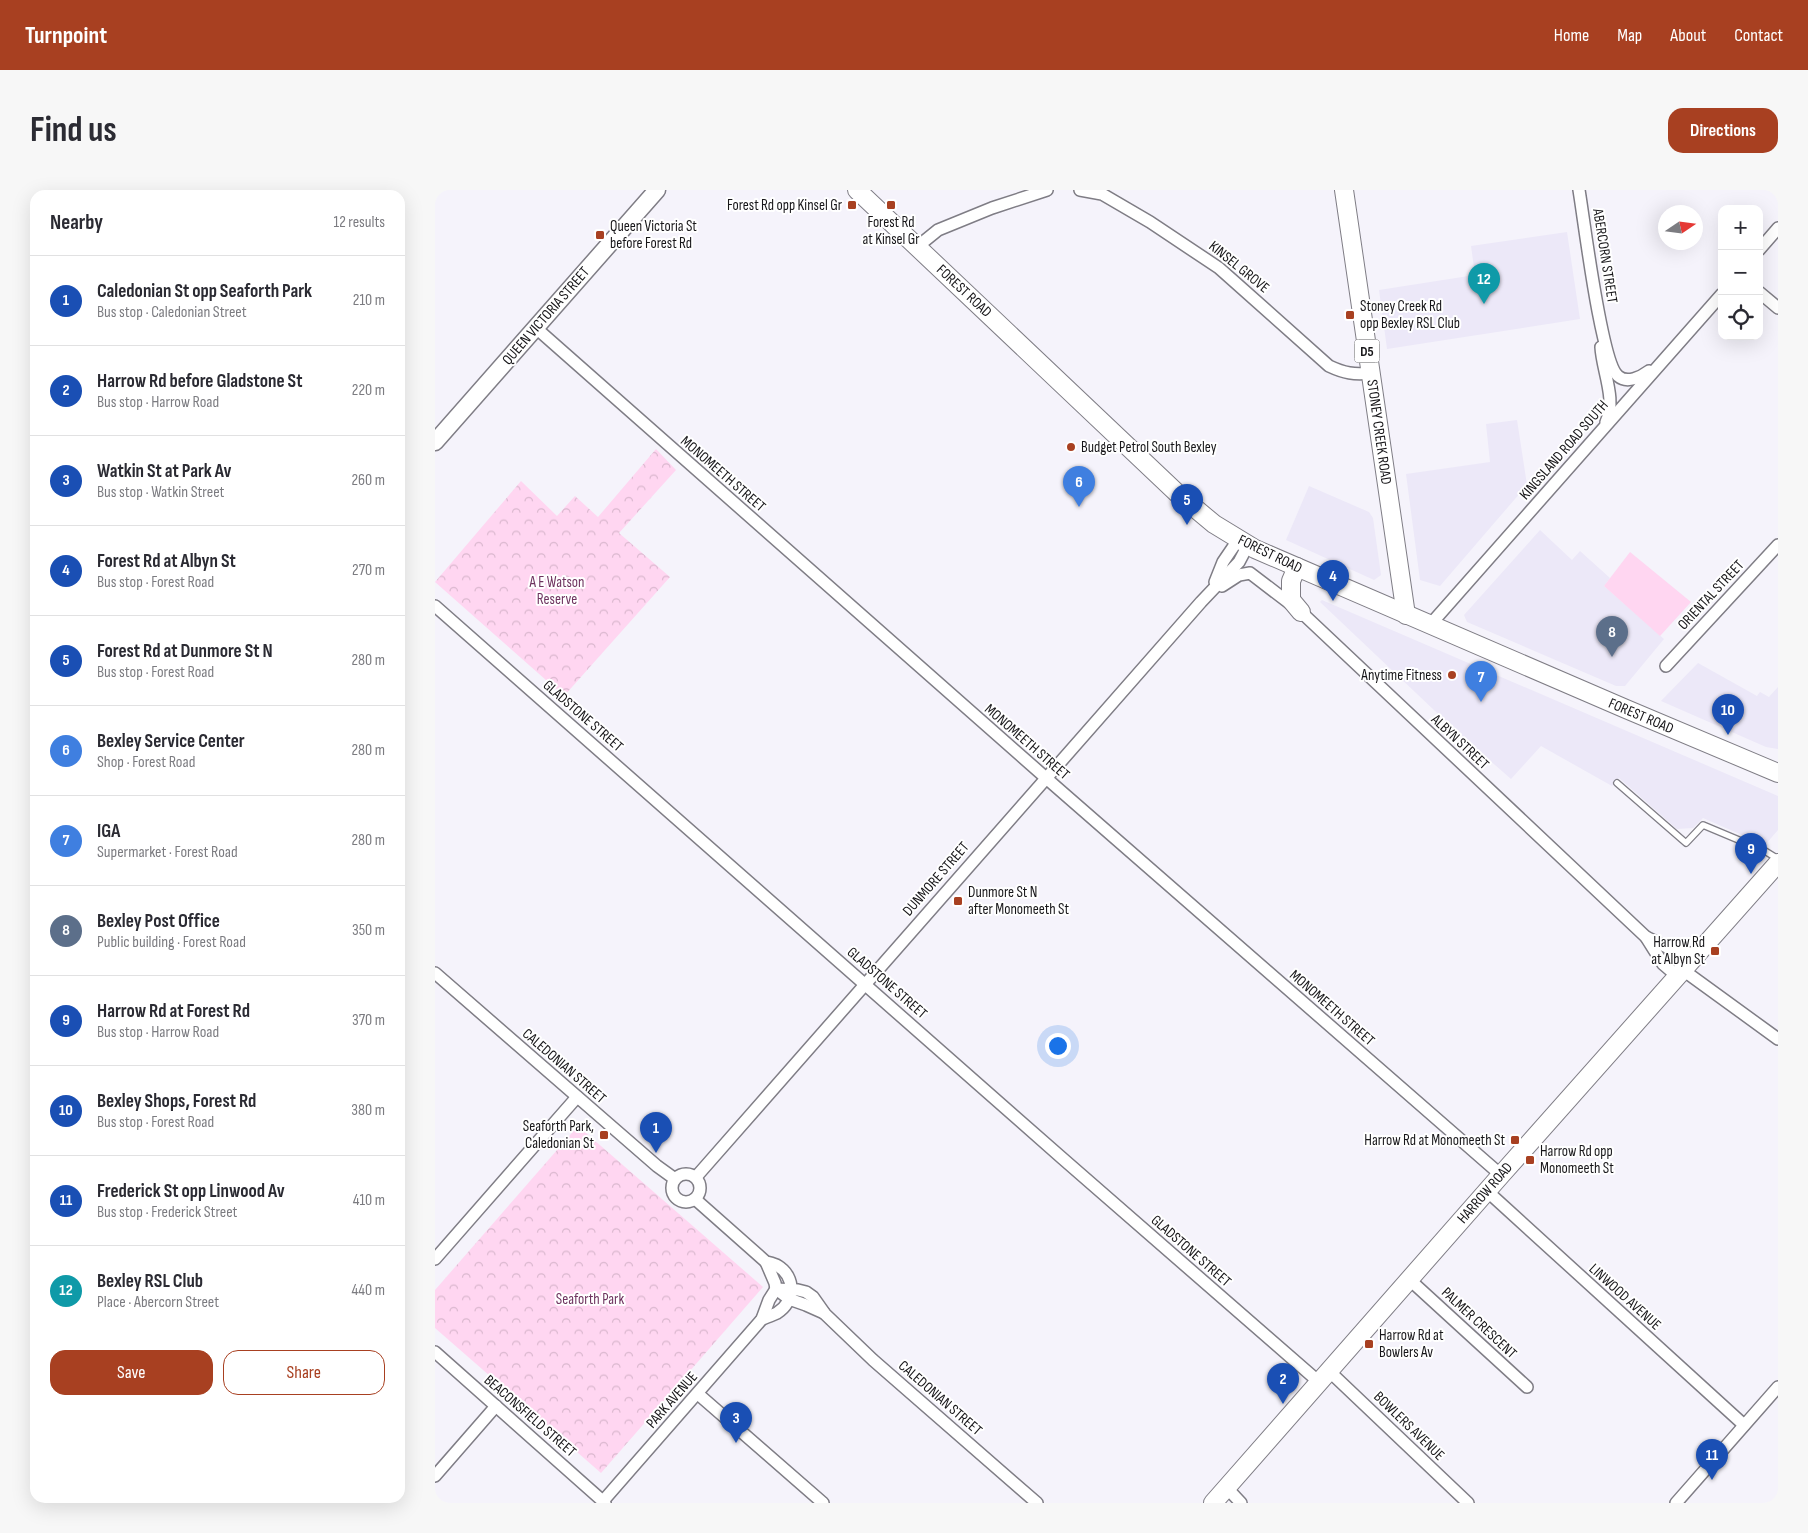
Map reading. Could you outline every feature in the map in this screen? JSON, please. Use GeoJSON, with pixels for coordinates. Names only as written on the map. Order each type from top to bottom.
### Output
{"type":"FeatureCollection","features":[{"type":"Feature","properties":{"kind":"main road","name":"QUEEN VICTORIA STREET"},"geometry":{"type":"LineString","coordinates":[[435,442],[657,190]]}},
{"type":"Feature","properties":{"kind":"main road","name":"FOREST ROAD"},"geometry":{"type":"LineString","coordinates":[[857,190],[1178,494],[1214,524],[1243,542],[1304,570],[1778,773]]}},
{"type":"Feature","properties":{"kind":"main road","name":"STONEY CREEK ROAD"},"geometry":{"type":"LineString","coordinates":[[1344,190],[1407,615]]}},
{"type":"Feature","properties":{"kind":"main road"},"geometry":{"type":"LineString","coordinates":[[1301,612],[1304,570]]}},
{"type":"Feature","properties":{"kind":"main road","name":"HARROW ROAD"},"geometry":{"type":"LineString","coordinates":[[1213,1503],[1778,861]]}},
{"type":"Feature","properties":{"kind":"street"},"geometry":{"type":"LineString","coordinates":[[917,246],[938,230],[992,208],[1047,190]]}},
{"type":"Feature","properties":{"kind":"street","name":"KINSEL GROVE"},"geometry":{"type":"LineString","coordinates":[[1080,190],[1102,194],[1150,222],[1219,268],[1329,366],[1343,373],[1357,375],[1371,373]]}},
{"type":"Feature","properties":{"kind":"street","name":"ABERCORN STREET"},"geometry":{"type":"LineString","coordinates":[[1579,190],[1600,326],[1602,362],[1609,394],[1609,416],[1599,434]]}},
{"type":"Feature","properties":{"kind":"street"},"geometry":{"type":"LineString","coordinates":[[1763,245],[1778,228]]}},
{"type":"Feature","properties":{"kind":"street","name":"KINGSLAND ROAD SOUTH"},"geometry":{"type":"LineString","coordinates":[[1430,625],[1721,295]]}},
{"type":"Feature","properties":{"kind":"street"},"geometry":{"type":"LineString","coordinates":[[1763,295],[1778,308]]}},
{"type":"Feature","properties":{"kind":"street","name":"ABERCORN STREET"},"geometry":{"type":"LineString","coordinates":[[1600,326],[1613,369],[1622,378],[1631,379],[1644,375],[1659,364],[1674,347]]}},
{"type":"Feature","properties":{"kind":"street","name":"MONOMEETH STREET"},"geometry":{"type":"LineString","coordinates":[[536,328],[1045,778],[1501,1174]]}},
{"type":"Feature","properties":{"kind":"street","name":"DUNMORE STREET"},"geometry":{"type":"LineString","coordinates":[[696,1177],[1201,602],[1215,582],[1223,562],[1243,542]]}},
{"type":"Feature","properties":{"kind":"street","name":"ORIENTAL STREET"},"geometry":{"type":"LineString","coordinates":[[1666,666],[1778,545]]}},
{"type":"Feature","properties":{"kind":"street","name":"DUNMORE STREET"},"geometry":{"type":"LineString","coordinates":[[1201,602],[1235,577],[1250,573]]}},
{"type":"Feature","properties":{"kind":"street","name":"ALBYN STREET"},"geometry":{"type":"LineString","coordinates":[[1250,573],[1301,612],[1646,937],[1663,964],[1680,973],[1778,1039]]}},
{"type":"Feature","properties":{"kind":"street","name":"GLADSTONE STREET"},"geometry":{"type":"LineString","coordinates":[[435,606],[865,984],[1324,1377]]}},
{"type":"Feature","properties":{"kind":"street","name":"ALBYN STREET"},"geometry":{"type":"LineString","coordinates":[[1646,937],[1675,950],[1697,954]]}},
{"type":"Feature","properties":{"kind":"street","name":"CALEDONIAN STREET"},"geometry":{"type":"LineString","coordinates":[[435,973],[657,1166],[675,1179]]}},
{"type":"Feature","properties":{"kind":"street"},"geometry":{"type":"LineString","coordinates":[[435,1259],[577,1097]]}},
{"type":"Feature","properties":{"kind":"street"},"geometry":{"type":"LineString","coordinates":[[687,1173],[696,1177],[701,1184],[701,1188],[695,1200],[688,1202],[677,1198],[672,1187],[675,1179],[687,1173]]}},
{"type":"Feature","properties":{"kind":"street","name":"LINWOOD AVENUE"},"geometry":{"type":"LineString","coordinates":[[1487,1191],[1744,1425]]}},
{"type":"Feature","properties":{"kind":"street"},"geometry":{"type":"LineString","coordinates":[[695,1200],[766,1262],[778,1266],[788,1277],[791,1295]]}},
{"type":"Feature","properties":{"kind":"street"},"geometry":{"type":"LineString","coordinates":[[766,1262],[776,1289]]}},
{"type":"Feature","properties":{"kind":"street","name":"PALMER CRESCENT"},"geometry":{"type":"LineString","coordinates":[[1410,1280],[1527,1388]]}},
{"type":"Feature","properties":{"kind":"street","name":"CALEDONIAN STREET"},"geometry":{"type":"LineString","coordinates":[[776,1289],[791,1295],[806,1292],[813,1297],[825,1314],[873,1360],[1037,1503]]}},
{"type":"Feature","properties":{"kind":"street","name":"PARK AVENUE"},"geometry":{"type":"LineString","coordinates":[[604,1502],[762,1319],[769,1300],[776,1289]]}},
{"type":"Feature","properties":{"kind":"street","name":"PARK AVENUE"},"geometry":{"type":"LineString","coordinates":[[762,1319],[778,1312],[791,1295]]}},
{"type":"Feature","properties":{"kind":"street","name":"BEACONSFIELD STREET"},"geometry":{"type":"LineString","coordinates":[[435,1352],[604,1502]]}},
{"type":"Feature","properties":{"kind":"street","name":"BOWLERS AVENUE"},"geometry":{"type":"LineString","coordinates":[[1324,1377],[1468,1503]]}},
{"type":"Feature","properties":{"kind":"street"},"geometry":{"type":"LineString","coordinates":[[1676,1503],[1778,1387]]}},
{"type":"Feature","properties":{"kind":"street"},"geometry":{"type":"LineString","coordinates":[[698,1394],[823,1503]]}},
{"type":"Feature","properties":{"kind":"street"},"geometry":{"type":"LineString","coordinates":[[435,1476],[496,1406]]}},
{"type":"Feature","properties":{"kind":"street"},"geometry":{"type":"LineString","coordinates":[[1227,1488],[1241,1503]]}},
{"type":"Feature","properties":{"kind":"lane"},"geometry":{"type":"LineString","coordinates":[[1617,783],[1687,843],[1703,825],[1768,853],[1778,861]]}},
{"type":"Feature","properties":{"kind":"shaded area"},"geometry":{"type":"Polygon","coordinates":[[[1567,232],[1580,319],[1387,349],[1379,290],[1475,275],[1471,246],[1567,232]]]}},
{"type":"Feature","properties":{"kind":"shaded area"},"geometry":{"type":"Polygon","coordinates":[[[1517,420],[1527,485],[1440,586],[1420,580],[1406,474],[1490,462],[1486,424],[1517,420]]]}},
{"type":"Feature","properties":{"kind":"shaded area"},"geometry":{"type":"Polygon","coordinates":[[[1309,486],[1369,512],[1373,518],[1381,575],[1374,580],[1286,540],[1309,486]]]}},
{"type":"Feature","properties":{"kind":"shaded area"},"geometry":{"type":"Polygon","coordinates":[[[1540,530],[1572,560],[1580,551],[1610,578],[1604,586],[1664,639],[1625,686],[1616,686],[1467,622],[1464,615],[1540,530]]]}},
{"type":"Feature","properties":{"kind":"shaded area"},"geometry":{"type":"Polygon","coordinates":[[[1322,600],[1778,796],[1778,830],[1765,845],[1703,818],[1693,828],[1677,829],[1619,778],[1612,786],[1541,746],[1511,779],[1454,729],[1320,602],[1322,600]]]}},
{"type":"Feature","properties":{"kind":"shaded area"},"geometry":{"type":"Polygon","coordinates":[[[1698,663],[1757,696],[1760,692],[1769,697],[1778,687],[1778,749],[1766,747],[1661,701],[1698,663]]]}},
{"type":"Feature","properties":{"kind":"green space","name":"A E Watson Reserve"},"geometry":{"type":"Polygon","coordinates":[[[656,449],[676,470],[619,533],[670,577],[564,696],[435,582],[521,481],[557,516],[575,496],[598,517],[656,449]]]}},
{"type":"Feature","properties":{"kind":"green space"},"geometry":{"type":"Polygon","coordinates":[[[1630,552],[1691,602],[1660,636],[1604,586],[1630,552]]]}},
{"type":"Feature","properties":{"kind":"green space","name":"Seaforth Park"},"geometry":{"type":"Polygon","coordinates":[[[578,1126],[763,1287],[601,1473],[435,1328],[435,1290],[578,1126]]]}},
{"type":"Feature","properties":{"kind":"place","name":"Forest Rd opp Kinsel Gr"},"geometry":{"type":"Point","coordinates":[852,205]}},
{"type":"Feature","properties":{"kind":"place","name":"Forest Rd at Kinsel Gr"},"geometry":{"type":"Point","coordinates":[891,205]}},
{"type":"Feature","properties":{"kind":"place","name":"Queen Victoria St before Forest Rd"},"geometry":{"type":"Point","coordinates":[600,235]}},
{"type":"Feature","properties":{"kind":"place","name":"Bexley RSL Club"},"geometry":{"type":"Point","coordinates":[1484,304]}},
{"type":"Feature","properties":{"kind":"place","name":"Stoney Creek Rd opp Bexley RSL Club"},"geometry":{"type":"Point","coordinates":[1350,315]}},
{"type":"Feature","properties":{"kind":"place","name":"Budget Petrol South Bexley"},"geometry":{"type":"Point","coordinates":[1071,447]}},
{"type":"Feature","properties":{"kind":"place","name":"Bexley Service Center"},"geometry":{"type":"Point","coordinates":[1079,507]}},
{"type":"Feature","properties":{"kind":"place","name":"Forest Rd at Dunmore St N"},"geometry":{"type":"Point","coordinates":[1187,525]}},
{"type":"Feature","properties":{"kind":"place","name":"Forest Rd at Albyn St"},"geometry":{"type":"Point","coordinates":[1333,601]}},
{"type":"Feature","properties":{"kind":"place","name":"Bexley Post Office"},"geometry":{"type":"Point","coordinates":[1612,657]}},
{"type":"Feature","properties":{"kind":"place","name":"Anytime Fitness"},"geometry":{"type":"Point","coordinates":[1452,675]}},
{"type":"Feature","properties":{"kind":"place","name":"IGA"},"geometry":{"type":"Point","coordinates":[1481,702]}},
{"type":"Feature","properties":{"kind":"place","name":"Bexley Shops, Forest Rd"},"geometry":{"type":"Point","coordinates":[1728,735]}},
{"type":"Feature","properties":{"kind":"place","name":"Harrow Rd at Forest Rd"},"geometry":{"type":"Point","coordinates":[1751,874]}},
{"type":"Feature","properties":{"kind":"place","name":"Dunmore St N after Monomeeth St"},"geometry":{"type":"Point","coordinates":[958,901]}},
{"type":"Feature","properties":{"kind":"place","name":"Harrow Rd at Albyn St"},"geometry":{"type":"Point","coordinates":[1715,951]}},
{"type":"Feature","properties":{"kind":"place","name":"Seaforth Park, Caledonian St"},"geometry":{"type":"Point","coordinates":[604,1135]}},
{"type":"Feature","properties":{"kind":"place","name":"Harrow Rd at Monomeeth St"},"geometry":{"type":"Point","coordinates":[1515,1140]}},
{"type":"Feature","properties":{"kind":"place","name":"Caledonian St opp Seaforth Park"},"geometry":{"type":"Point","coordinates":[656,1153]}},
{"type":"Feature","properties":{"kind":"place","name":"Harrow Rd opp Monomeeth St"},"geometry":{"type":"Point","coordinates":[1530,1160]}},
{"type":"Feature","properties":{"kind":"place","name":"Harrow Rd at Bowlers Av"},"geometry":{"type":"Point","coordinates":[1369,1344]}},
{"type":"Feature","properties":{"kind":"place","name":"Harrow Rd before Gladstone St"},"geometry":{"type":"Point","coordinates":[1283,1404]}},
{"type":"Feature","properties":{"kind":"place","name":"Watkin St at Park Av"},"geometry":{"type":"Point","coordinates":[736,1443]}},
{"type":"Feature","properties":{"kind":"place","name":"Frederick St opp Linwood Av"},"geometry":{"type":"Point","coordinates":[1712,1480]}}]}
